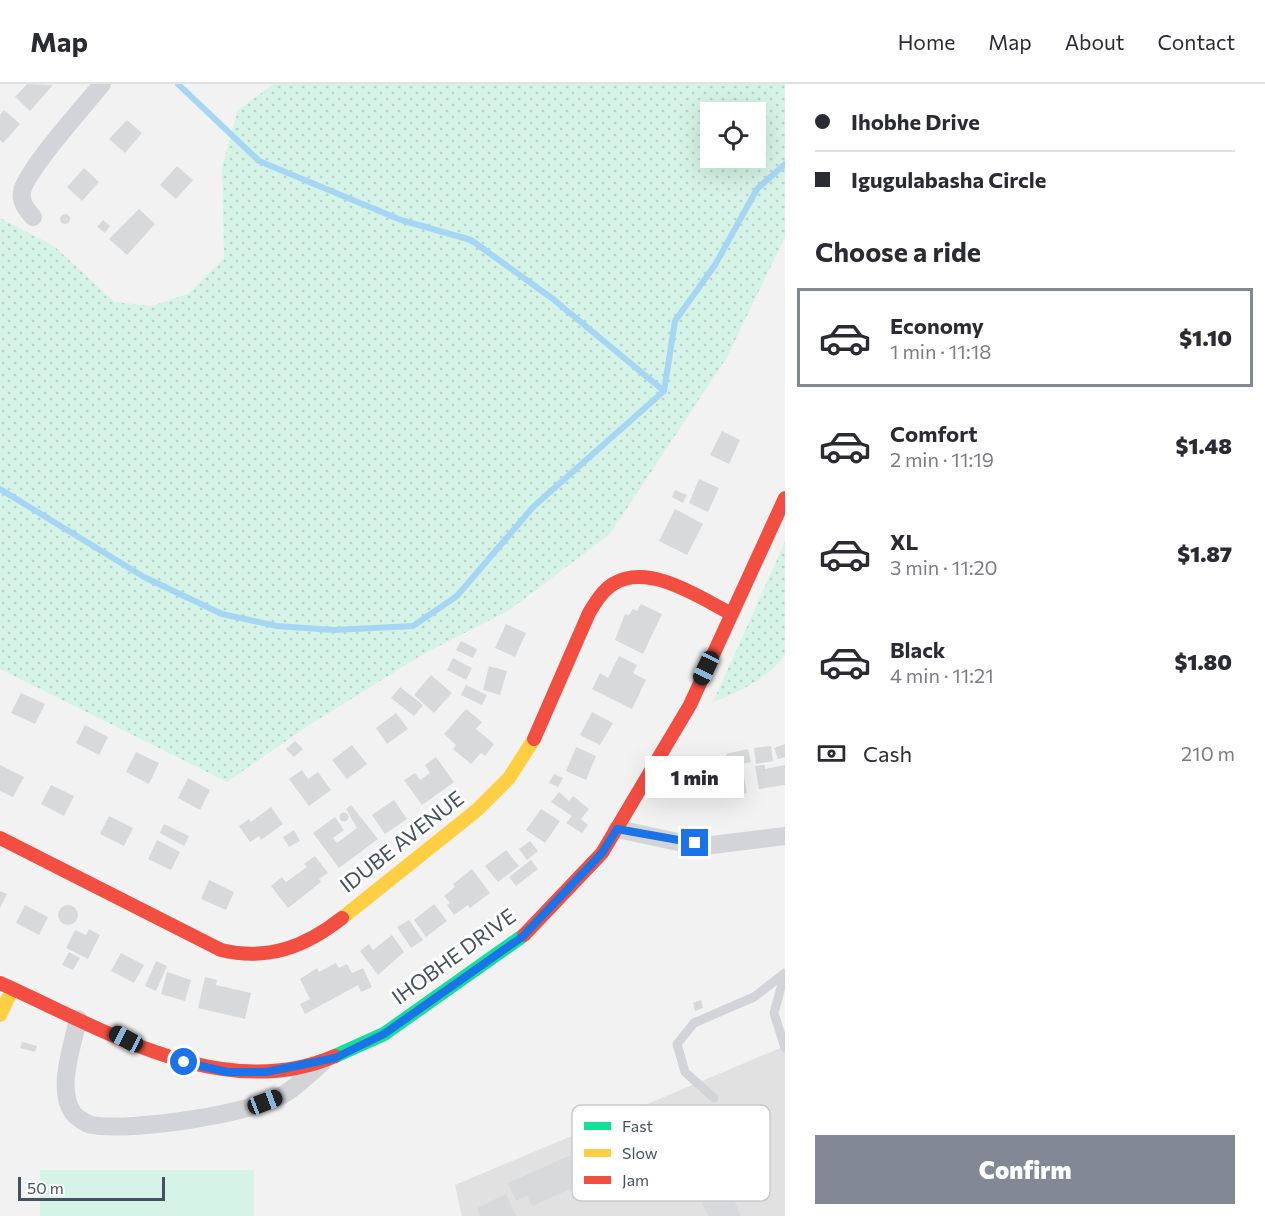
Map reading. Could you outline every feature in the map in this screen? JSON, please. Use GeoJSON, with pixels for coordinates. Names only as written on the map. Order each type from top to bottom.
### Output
{"type":"FeatureCollection","features":[{"type":"Feature","properties":{"kind":"street"},"geometry":{"type":"LineString","coordinates":[[33,217],[23,204],[21,192],[31,171],[102,84]]}},
{"type":"Feature","properties":{"kind":"street","name":"IHOBHE DRIVE"},"geometry":{"type":"LineString","coordinates":[[6,986],[78,1019],[184,1062],[227,1072],[266,1072],[325,1060],[384,1034],[522,937],[602,853],[690,705],[785,498]]}},
{"type":"Feature","properties":{"kind":"street","name":"IDUBE AVENUE"},"geometry":{"type":"LineString","coordinates":[[0,838],[221,950],[240,956],[268,954],[300,945],[327,928],[472,816],[502,786],[523,760],[535,740],[585,622],[599,596],[611,585],[624,579],[657,580],[732,614]]}},
{"type":"Feature","properties":{"kind":"street"},"geometry":{"type":"LineString","coordinates":[[617,829],[678,842],[712,845],[785,836]]}},
{"type":"Feature","properties":{"kind":"street"},"geometry":{"type":"LineString","coordinates":[[0,1015],[6,986]]}},
{"type":"Feature","properties":{"kind":"street"},"geometry":{"type":"LineString","coordinates":[[78,1019],[67,1075],[67,1096],[74,1114],[90,1125],[179,1121],[244,1109],[286,1094],[325,1060]]}},
{"type":"Feature","properties":{"kind":"lane"},"geometry":{"type":"LineString","coordinates":[[785,973],[774,1013],[785,1048]]}},
{"type":"Feature","properties":{"kind":"lane"},"geometry":{"type":"LineString","coordinates":[[714,1098],[685,1072],[677,1044],[694,1023],[730,1005],[754,997],[785,973]]}},
{"type":"Feature","properties":{"kind":"shaded area"},"geometry":{"type":"Polygon","coordinates":[[[785,1046],[785,1216],[462,1216],[455,1185],[572,1136],[572,1201],[770,1201],[770,1105],[645,1105],[785,1046]]]}},
{"type":"Feature","properties":{"kind":"green space"},"geometry":{"type":"Polygon","coordinates":[[[274,84],[785,84],[785,237],[727,357],[610,534],[508,611],[425,653],[303,729],[227,782],[0,669],[0,218],[54,246],[115,302],[152,306],[188,294],[224,258],[222,167],[238,110],[274,84]]]}},
{"type":"Feature","properties":{"kind":"green space"},"geometry":{"type":"Polygon","coordinates":[[[785,542],[785,655],[771,671],[762,677],[743,689],[713,702],[785,542]]]}},
{"type":"Feature","properties":{"kind":"green space"},"geometry":{"type":"Polygon","coordinates":[[[40,1170],[254,1170],[254,1216],[40,1216],[40,1170]]]}},
{"type":"Feature","properties":{"kind":"building"},"geometry":{"type":"Polygon","coordinates":[[[27,84],[53,85],[30,111],[15,97],[27,84]]]}},
{"type":"Feature","properties":{"kind":"building"},"geometry":{"type":"Polygon","coordinates":[[[4,110],[20,124],[3,143],[0,140],[0,115],[4,110]]]}},
{"type":"Feature","properties":{"kind":"building"},"geometry":{"type":"Polygon","coordinates":[[[127,120],[142,133],[125,153],[109,139],[127,120]]]}},
{"type":"Feature","properties":{"kind":"building"},"geometry":{"type":"Polygon","coordinates":[[[177,166],[193,180],[176,199],[160,185],[177,166]]]}},
{"type":"Feature","properties":{"kind":"building"},"geometry":{"type":"Polygon","coordinates":[[[84,168],[99,182],[82,201],[67,187],[84,168]]]}},
{"type":"Feature","properties":{"kind":"building"},"geometry":{"type":"Polygon","coordinates":[[[139,209],[155,224],[127,255],[109,239],[139,209]]]}},
{"type":"Feature","properties":{"kind":"building"},"geometry":{"type":"Polygon","coordinates":[[[65,214],[69,215],[69,223],[65,224],[61,223],[60,219],[61,215],[65,214]]]}},
{"type":"Feature","properties":{"kind":"building"},"geometry":{"type":"Polygon","coordinates":[[[103,220],[110,226],[105,233],[97,227],[103,220]]]}},
{"type":"Feature","properties":{"kind":"building"},"geometry":{"type":"Polygon","coordinates":[[[722,431],[740,440],[729,464],[710,455],[722,431]]]}},
{"type":"Feature","properties":{"kind":"building"},"geometry":{"type":"Polygon","coordinates":[[[699,479],[719,488],[708,512],[689,503],[699,479]]]}},
{"type":"Feature","properties":{"kind":"building"},"geometry":{"type":"Polygon","coordinates":[[[675,490],[687,495],[683,503],[672,497],[675,490]]]}},
{"type":"Feature","properties":{"kind":"building"},"geometry":{"type":"Polygon","coordinates":[[[675,509],[703,524],[687,555],[659,541],[675,509]]]}},
{"type":"Feature","properties":{"kind":"building"},"geometry":{"type":"Polygon","coordinates":[[[641,604],[662,614],[643,654],[615,640],[625,614],[629,615],[633,609],[637,611],[641,604]]]}},
{"type":"Feature","properties":{"kind":"building"},"geometry":{"type":"Polygon","coordinates":[[[506,624],[526,633],[515,657],[495,648],[506,624]]]}},
{"type":"Feature","properties":{"kind":"building"},"geometry":{"type":"Polygon","coordinates":[[[461,641],[477,649],[473,658],[456,650],[461,641]]]}},
{"type":"Feature","properties":{"kind":"building"},"geometry":{"type":"Polygon","coordinates":[[[619,656],[637,665],[633,673],[646,680],[632,709],[592,689],[600,673],[608,678],[619,656]]]}},
{"type":"Feature","properties":{"kind":"building"},"geometry":{"type":"Polygon","coordinates":[[[453,658],[472,668],[466,680],[447,670],[453,658]]]}},
{"type":"Feature","properties":{"kind":"building"},"geometry":{"type":"Polygon","coordinates":[[[489,666],[507,671],[500,695],[483,690],[489,666]]]}},
{"type":"Feature","properties":{"kind":"building"},"geometry":{"type":"Polygon","coordinates":[[[431,675],[452,693],[434,713],[414,695],[431,675]]]}},
{"type":"Feature","properties":{"kind":"building"},"geometry":{"type":"Polygon","coordinates":[[[466,685],[487,695],[482,705],[461,695],[466,685]]]}},
{"type":"Feature","properties":{"kind":"building"},"geometry":{"type":"Polygon","coordinates":[[[400,687],[423,705],[414,716],[391,698],[400,687]]]}},
{"type":"Feature","properties":{"kind":"building"},"geometry":{"type":"Polygon","coordinates":[[[21,693],[45,704],[35,724],[11,713],[21,693]]]}},
{"type":"Feature","properties":{"kind":"building"},"geometry":{"type":"Polygon","coordinates":[[[466,709],[482,722],[476,729],[494,744],[485,756],[481,753],[471,764],[453,749],[456,745],[444,734],[466,709]]]}},
{"type":"Feature","properties":{"kind":"building"},"geometry":{"type":"Polygon","coordinates":[[[592,712],[613,723],[600,745],[580,735],[592,712]]]}},
{"type":"Feature","properties":{"kind":"building"},"geometry":{"type":"Polygon","coordinates":[[[396,713],[408,729],[387,744],[376,728],[396,713]]]}},
{"type":"Feature","properties":{"kind":"building"},"geometry":{"type":"Polygon","coordinates":[[[85,725],[108,737],[99,755],[76,743],[85,725]]]}},
{"type":"Feature","properties":{"kind":"building"},"geometry":{"type":"Polygon","coordinates":[[[295,741],[303,749],[294,757],[286,749],[295,741]]]}},
{"type":"Feature","properties":{"kind":"building"},"geometry":{"type":"Polygon","coordinates":[[[785,744],[785,757],[778,759],[774,748],[785,744]]]}},
{"type":"Feature","properties":{"kind":"building"},"geometry":{"type":"Polygon","coordinates":[[[352,745],[367,764],[347,779],[332,760],[352,745]]]}},
{"type":"Feature","properties":{"kind":"building"},"geometry":{"type":"Polygon","coordinates":[[[771,746],[773,761],[756,764],[754,748],[771,746]]]}},
{"type":"Feature","properties":{"kind":"building"},"geometry":{"type":"Polygon","coordinates":[[[576,747],[596,756],[586,780],[566,771],[576,747]]]}},
{"type":"Feature","properties":{"kind":"building"},"geometry":{"type":"Polygon","coordinates":[[[748,749],[751,762],[729,767],[726,754],[748,749]]]}},
{"type":"Feature","properties":{"kind":"building"},"geometry":{"type":"Polygon","coordinates":[[[136,752],[159,763],[149,784],[126,772],[136,752]]]}},
{"type":"Feature","properties":{"kind":"building"},"geometry":{"type":"Polygon","coordinates":[[[436,757],[454,782],[422,805],[404,780],[415,773],[420,780],[430,773],[425,765],[436,757]]]}},
{"type":"Feature","properties":{"kind":"building"},"geometry":{"type":"Polygon","coordinates":[[[0,765],[24,777],[13,797],[0,791],[0,765]]]}},
{"type":"Feature","properties":{"kind":"building"},"geometry":{"type":"Polygon","coordinates":[[[765,765],[765,769],[785,765],[785,785],[759,789],[755,766],[765,765]]]}},
{"type":"Feature","properties":{"kind":"building"},"geometry":{"type":"Polygon","coordinates":[[[302,770],[308,779],[318,772],[331,790],[309,806],[289,779],[302,770]]]}},
{"type":"Feature","properties":{"kind":"building"},"geometry":{"type":"Polygon","coordinates":[[[743,772],[747,793],[720,798],[717,776],[743,772]]]}},
{"type":"Feature","properties":{"kind":"building"},"geometry":{"type":"Polygon","coordinates":[[[554,774],[563,778],[558,787],[549,783],[554,774]]]}},
{"type":"Feature","properties":{"kind":"building"},"geometry":{"type":"Polygon","coordinates":[[[188,778],[210,790],[200,810],[178,798],[188,778]]]}},
{"type":"Feature","properties":{"kind":"building"},"geometry":{"type":"Polygon","coordinates":[[[51,785],[74,796],[64,816],[41,804],[51,785]]]}},
{"type":"Feature","properties":{"kind":"building"},"geometry":{"type":"Polygon","coordinates":[[[559,792],[569,801],[573,796],[589,809],[581,819],[588,825],[582,833],[566,823],[572,816],[551,802],[559,792]]]}},
{"type":"Feature","properties":{"kind":"building"},"geometry":{"type":"Polygon","coordinates":[[[394,800],[407,819],[385,834],[372,815],[394,800]]]}},
{"type":"Feature","properties":{"kind":"building"},"geometry":{"type":"Polygon","coordinates":[[[351,805],[378,839],[339,868],[313,833],[335,817],[344,830],[333,838],[337,843],[357,828],[346,809],[351,805]]]}},
{"type":"Feature","properties":{"kind":"building"},"geometry":{"type":"Polygon","coordinates":[[[271,807],[283,824],[261,840],[259,836],[250,842],[239,826],[249,819],[251,822],[271,807]]]}},
{"type":"Feature","properties":{"kind":"building"},"geometry":{"type":"Polygon","coordinates":[[[541,809],[560,821],[545,843],[526,830],[541,809]]]}},
{"type":"Feature","properties":{"kind":"building"},"geometry":{"type":"Polygon","coordinates":[[[344,812],[349,817],[344,822],[339,817],[344,812]]]}},
{"type":"Feature","properties":{"kind":"building"},"geometry":{"type":"Polygon","coordinates":[[[109,816],[133,828],[124,846],[100,834],[109,816]]]}},
{"type":"Feature","properties":{"kind":"building"},"geometry":{"type":"Polygon","coordinates":[[[164,824],[189,836],[184,846],[160,833],[164,824]]]}},
{"type":"Feature","properties":{"kind":"building"},"geometry":{"type":"Polygon","coordinates":[[[294,830],[300,841],[289,847],[283,837],[294,830]]]}},
{"type":"Feature","properties":{"kind":"building"},"geometry":{"type":"Polygon","coordinates":[[[157,840],[180,852],[171,870],[148,859],[157,840]]]}},
{"type":"Feature","properties":{"kind":"building"},"geometry":{"type":"Polygon","coordinates":[[[530,841],[538,851],[527,860],[519,849],[530,841]]]}},
{"type":"Feature","properties":{"kind":"building"},"geometry":{"type":"Polygon","coordinates":[[[506,850],[519,866],[498,882],[485,866],[506,850]]]}},
{"type":"Feature","properties":{"kind":"building"},"geometry":{"type":"Polygon","coordinates":[[[315,856],[328,873],[319,879],[321,882],[288,908],[271,886],[282,877],[286,882],[307,867],[304,864],[315,856]]]}},
{"type":"Feature","properties":{"kind":"building"},"geometry":{"type":"Polygon","coordinates":[[[531,860],[538,869],[516,886],[509,877],[531,860]]]}},
{"type":"Feature","properties":{"kind":"building"},"geometry":{"type":"Polygon","coordinates":[[[472,869],[490,893],[470,908],[468,905],[454,915],[447,905],[450,903],[444,896],[455,887],[453,884],[472,869]]]}},
{"type":"Feature","properties":{"kind":"building"},"geometry":{"type":"Polygon","coordinates":[[[209,880],[234,892],[226,910],[201,899],[209,880]]]}},
{"type":"Feature","properties":{"kind":"building"},"geometry":{"type":"Polygon","coordinates":[[[0,891],[7,894],[0,908],[0,891]]]}},
{"type":"Feature","properties":{"kind":"building"},"geometry":{"type":"Polygon","coordinates":[[[434,904],[447,921],[426,937],[414,920],[434,904]]]}},
{"type":"Feature","properties":{"kind":"building"},"geometry":{"type":"Polygon","coordinates":[[[25,905],[48,917],[39,935],[16,923],[25,905]]]}},
{"type":"Feature","properties":{"kind":"building"},"geometry":{"type":"Polygon","coordinates":[[[68,905],[75,908],[78,915],[75,922],[68,925],[61,922],[58,915],[61,908],[68,905]]]}},
{"type":"Feature","properties":{"kind":"building"},"geometry":{"type":"Polygon","coordinates":[[[409,920],[423,940],[411,948],[397,927],[409,920]]]}},
{"type":"Feature","properties":{"kind":"building"},"geometry":{"type":"Polygon","coordinates":[[[89,929],[100,935],[88,959],[66,948],[75,930],[86,935],[89,929]]]}},
{"type":"Feature","properties":{"kind":"building"},"geometry":{"type":"Polygon","coordinates":[[[392,935],[404,952],[378,975],[360,951],[369,944],[373,950],[392,935]]]}},
{"type":"Feature","properties":{"kind":"building"},"geometry":{"type":"Polygon","coordinates":[[[69,952],[80,958],[73,970],[62,965],[69,952]]]}},
{"type":"Feature","properties":{"kind":"building"},"geometry":{"type":"Polygon","coordinates":[[[121,953],[144,965],[134,983],[111,971],[121,953]]]}},
{"type":"Feature","properties":{"kind":"building"},"geometry":{"type":"Polygon","coordinates":[[[156,961],[167,966],[156,991],[145,986],[156,961]]]}},
{"type":"Feature","properties":{"kind":"building"},"geometry":{"type":"Polygon","coordinates":[[[336,963],[339,968],[347,964],[352,973],[363,968],[372,987],[361,992],[358,985],[305,1014],[300,1004],[310,999],[300,979],[317,968],[319,972],[336,963]]]}},
{"type":"Feature","properties":{"kind":"building"},"geometry":{"type":"Polygon","coordinates":[[[167,972],[191,980],[185,1001],[161,994],[167,972]]]}},
{"type":"Feature","properties":{"kind":"building"},"geometry":{"type":"Polygon","coordinates":[[[205,977],[217,980],[216,985],[251,993],[245,1019],[198,1008],[205,977]]]}},
{"type":"Feature","properties":{"kind":"building"},"geometry":{"type":"Polygon","coordinates":[[[701,1000],[703,1008],[695,1011],[693,1003],[701,1000]]]}},
{"type":"Feature","properties":{"kind":"building"},"geometry":{"type":"Polygon","coordinates":[[[22,1042],[37,1046],[35,1052],[20,1048],[22,1042]]]}},
{"type":"Feature","properties":{"kind":"building"},"geometry":{"type":"Polygon","coordinates":[[[572,1155],[572,1188],[532,1206],[527,1195],[516,1201],[508,1183],[572,1155]]]}},
{"type":"Feature","properties":{"kind":"building"},"geometry":{"type":"Polygon","coordinates":[[[506,1194],[516,1216],[480,1216],[477,1208],[506,1194]]]}},
{"type":"Feature","properties":{"kind":"building"},"geometry":{"type":"Polygon","coordinates":[[[701,1201],[734,1201],[741,1216],[708,1216],[701,1201]]]}},
{"type":"Feature","properties":{"kind":"waterway"},"geometry":{"type":"LineString","coordinates":[[178,84],[259,161],[401,220],[471,240],[553,299],[664,391]]}},
{"type":"Feature","properties":{"kind":"waterway"},"geometry":{"type":"LineString","coordinates":[[0,489],[144,577],[222,614],[277,626],[334,630],[413,626],[457,596],[533,507],[664,391],[675,321],[715,265],[757,189],[785,164]]}},
{"type":"Feature","properties":{"kind":"traffic: fast"},"geometry":{"type":"LineString","coordinates":[[335,1056],[384,1034],[524,935]]}},
{"type":"Feature","properties":{"kind":"traffic: slow"},"geometry":{"type":"LineString","coordinates":[[342,918],[477,810],[509,778],[534,739]]}},
{"type":"Feature","properties":{"kind":"traffic: slow"},"geometry":{"type":"LineString","coordinates":[[0,1015],[12,990]]}},
{"type":"Feature","properties":{"kind":"traffic: jam"},"geometry":{"type":"LineString","coordinates":[[524,935],[602,853],[690,705],[785,498]]}},
{"type":"Feature","properties":{"kind":"traffic: jam"},"geometry":{"type":"LineString","coordinates":[[534,739],[589,613],[596,601],[613,584],[627,578],[642,577],[658,580],[690,592],[732,614]]}},
{"type":"Feature","properties":{"kind":"traffic: jam"},"geometry":{"type":"LineString","coordinates":[[0,838],[221,950],[255,954],[285,949],[314,937],[342,918]]}},
{"type":"Feature","properties":{"kind":"traffic: jam"},"geometry":{"type":"LineString","coordinates":[[0,983],[121,1039],[163,1055],[206,1066],[249,1072],[292,1069],[335,1056]]}},
{"type":"Feature","properties":{"kind":"route"},"geometry":{"type":"LineString","coordinates":[[184,1062],[227,1072],[266,1072],[335,1058],[384,1034],[522,937],[602,853],[617,829],[678,842],[695,843]]}}]}
